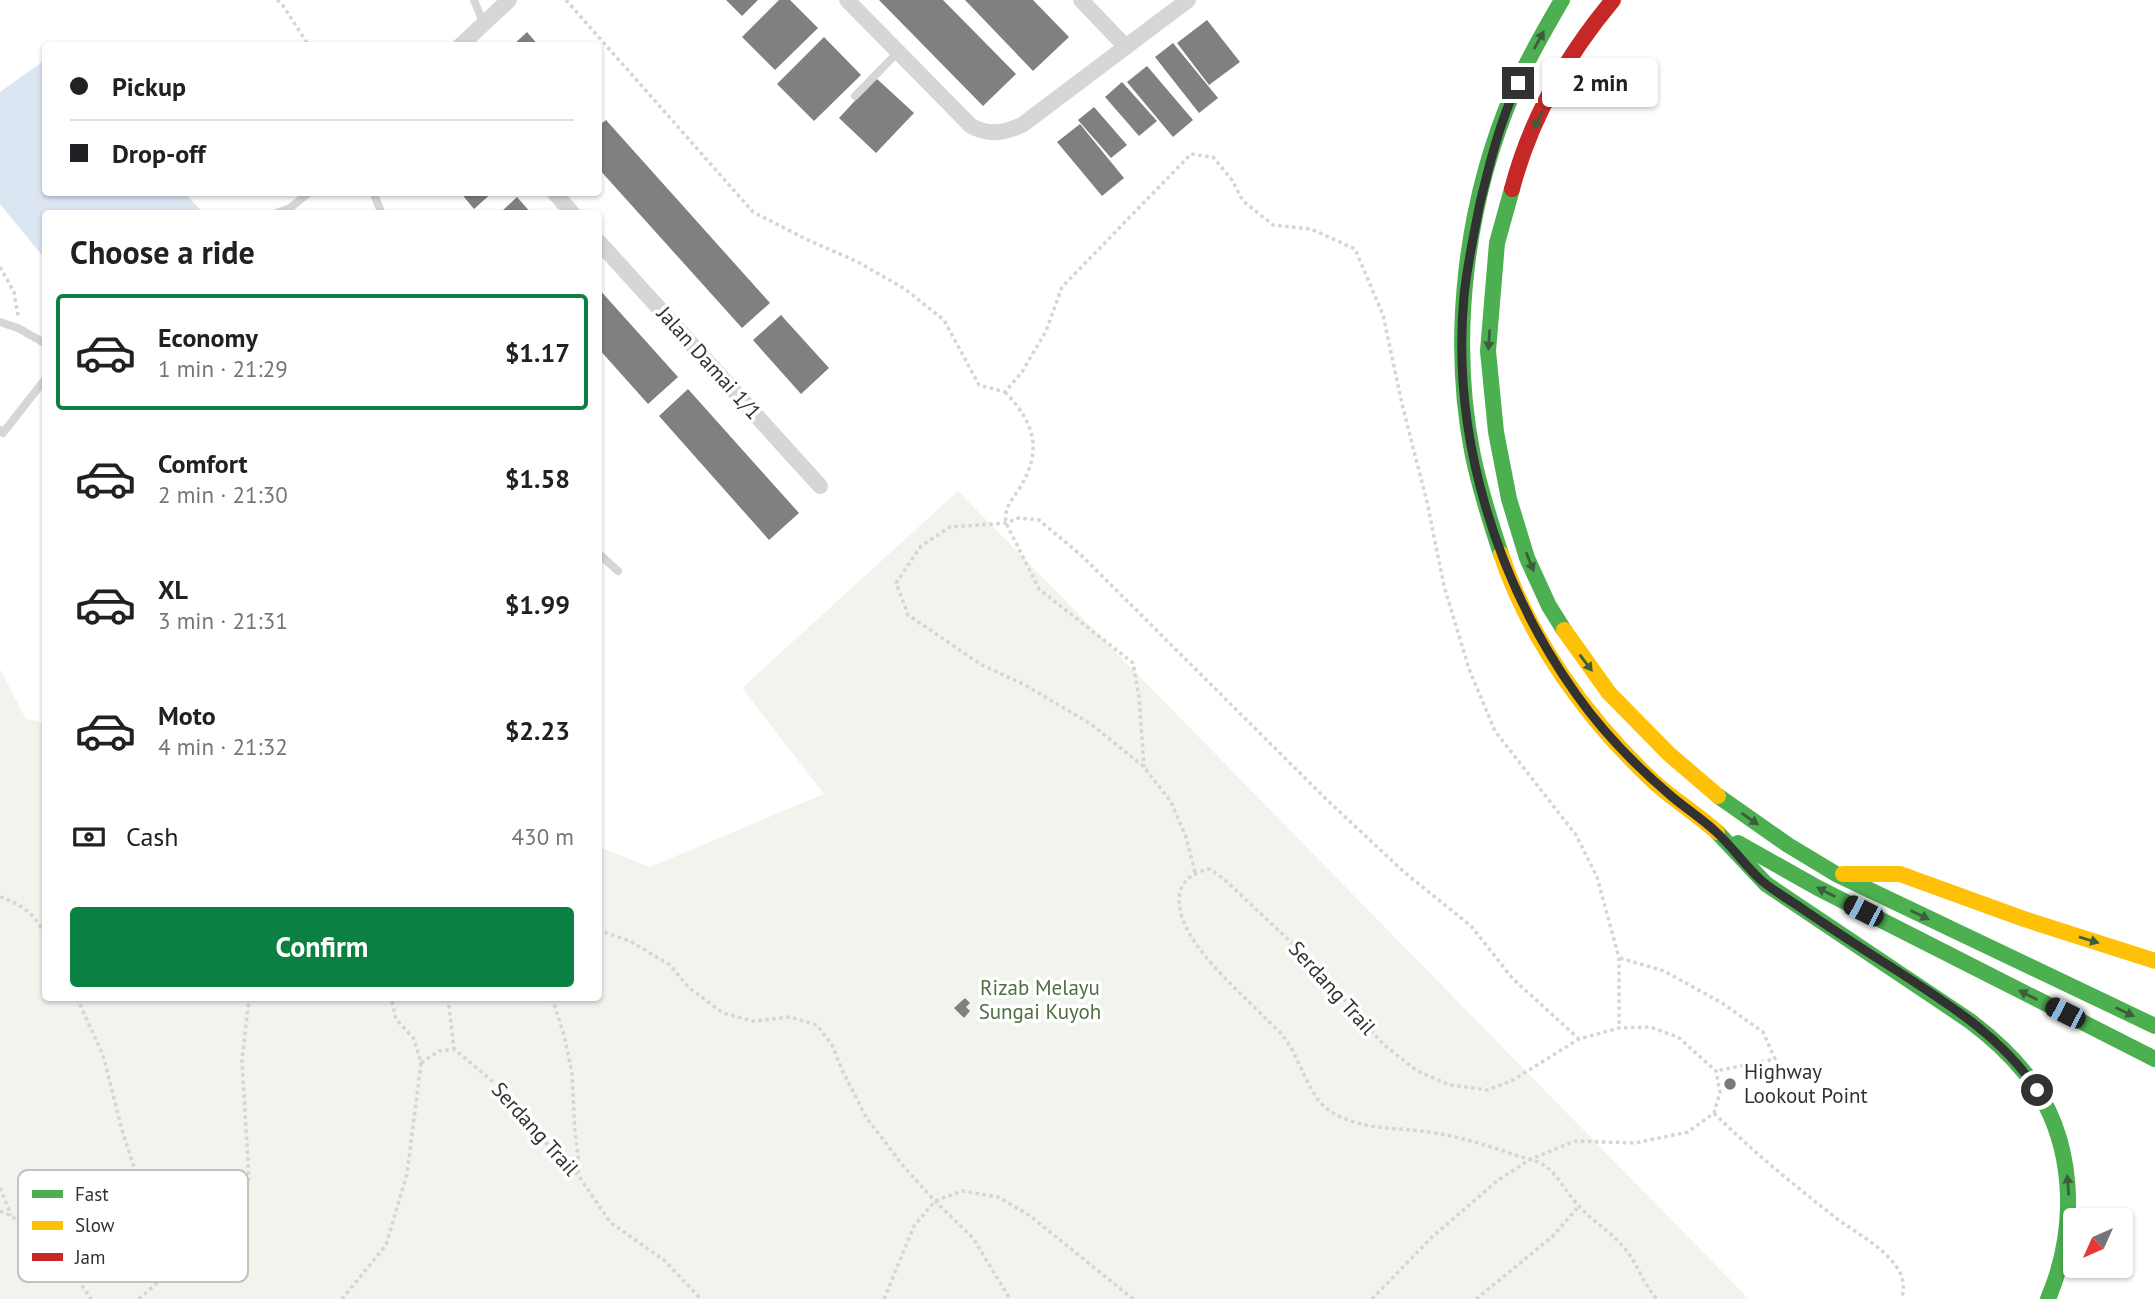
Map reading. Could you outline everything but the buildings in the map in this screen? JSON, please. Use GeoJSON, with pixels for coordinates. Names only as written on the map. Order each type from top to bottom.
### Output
{"type":"FeatureCollection","features":[{"type":"Feature","properties":{"kind":"highway"},"geometry":{"type":"LineString","coordinates":[[1562,0],[1537,43],[1509,103],[1491,157],[1472,239],[1464,297],[1462,362],[1468,428],[1480,486],[1500,553],[1521,603],[1551,657],[1577,697],[1622,749],[1669,794],[1716,831],[1818,888],[2155,1059]]}},
{"type":"Feature","properties":{"kind":"highway"},"geometry":{"type":"LineString","coordinates":[[1613,0],[1556,80],[1520,158],[1497,243],[1488,351],[1496,432],[1509,499],[1527,558],[1549,606],[1609,693],[1669,754],[1723,800],[1787,845],[1836,874],[2155,1026]]}},
{"type":"Feature","properties":{"kind":"highway"},"geometry":{"type":"LineString","coordinates":[[1716,831],[1762,881],[1950,1005],[1991,1037],[2027,1074],[2047,1105],[2060,1138],[2069,1182],[2068,1227],[2061,1266],[2048,1299]]}},
{"type":"Feature","properties":{"kind":"highway"},"geometry":{"type":"LineString","coordinates":[[1836,874],[1900,874],[2024,919],[2155,961]]}},
{"type":"Feature","properties":{"kind":"street"},"geometry":{"type":"LineString","coordinates":[[464,42],[509,0]]}},
{"type":"Feature","properties":{"kind":"street"},"geometry":{"type":"LineString","coordinates":[[848,0],[971,126],[983,132],[995,133],[1022,125],[1188,0]]}},
{"type":"Feature","properties":{"kind":"street"},"geometry":{"type":"LineString","coordinates":[[1081,0],[1126,47]]}},
{"type":"Feature","properties":{"kind":"street"},"geometry":{"type":"LineString","coordinates":[[557,196],[570,210]]}},
{"type":"Feature","properties":{"kind":"street","name":"Jalan Damai 1/1"},"geometry":{"type":"LineString","coordinates":[[602,245],[820,486]]}},
{"type":"Feature","properties":{"kind":"lane"},"geometry":{"type":"LineString","coordinates":[[474,0],[484,22]]}},
{"type":"Feature","properties":{"kind":"lane"},"geometry":{"type":"LineString","coordinates":[[855,96],[899,51]]}},
{"type":"Feature","properties":{"kind":"lane"},"geometry":{"type":"LineString","coordinates":[[285,210],[305,196]]}},
{"type":"Feature","properties":{"kind":"lane"},"geometry":{"type":"LineString","coordinates":[[0,322],[18,328],[42,342]]}},
{"type":"Feature","properties":{"kind":"lane"},"geometry":{"type":"LineString","coordinates":[[0,430],[3,433],[42,384]]}},
{"type":"Feature","properties":{"kind":"lane"},"geometry":{"type":"LineString","coordinates":[[602,557],[618,571]]}},
{"type":"Feature","properties":{"kind":"path"},"geometry":{"type":"LineString","coordinates":[[277,0],[306,42]]}},
{"type":"Feature","properties":{"kind":"path"},"geometry":{"type":"LineString","coordinates":[[566,0],[753,212],[856,261],[905,289],[944,320],[979,385],[1005,392],[1021,409],[1034,436],[1030,472],[1005,512],[1006,523],[1039,589],[1133,663],[1139,697],[1143,767]]}},
{"type":"Feature","properties":{"kind":"path"},"geometry":{"type":"LineString","coordinates":[[1005,392],[1022,372],[1046,331],[1062,287],[1191,154],[1213,157],[1232,180],[1243,201],[1273,225],[1311,229],[1355,249],[1383,314],[1444,586],[1469,670],[1495,731],[1576,835],[1597,877],[1619,958],[1619,1028]]}},
{"type":"Feature","properties":{"kind":"path"},"geometry":{"type":"LineString","coordinates":[[0,267],[14,292],[18,328]]}},
{"type":"Feature","properties":{"kind":"path"},"geometry":{"type":"LineString","coordinates":[[1579,1039],[1513,979],[1471,926],[1404,872],[1326,799],[1082,556],[1039,520],[1019,518],[1006,523],[950,527],[921,546],[896,583],[908,615],[982,665],[1025,685],[1091,724],[1143,767],[1171,802],[1186,837],[1195,872],[1182,884],[1179,898],[1183,919],[1195,942],[1219,971],[1286,1039],[1319,1101],[1331,1112],[1356,1123],[1468,1139],[1545,1166],[1579,1206],[1626,1250],[1657,1299]]}},
{"type":"Feature","properties":{"kind":"path","name":"Serdang Trail"},"geometry":{"type":"LineString","coordinates":[[1195,872],[1210,869],[1224,879],[1311,961],[1382,1044],[1417,1071],[1450,1085],[1488,1090],[1513,1080],[1579,1039],[1619,1028],[1650,1027],[1678,1037],[1716,1070]]}},
{"type":"Feature","properties":{"kind":"path"},"geometry":{"type":"LineString","coordinates":[[0,897],[18,903],[39,922],[42,929]]}},
{"type":"Feature","properties":{"kind":"path"},"geometry":{"type":"LineString","coordinates":[[602,931],[630,941],[670,965],[688,987],[723,1013],[753,1021],[790,1017],[817,1025],[832,1045],[866,1117],[904,1167],[974,1238],[1010,1299]]}},
{"type":"Feature","properties":{"kind":"path"},"geometry":{"type":"LineString","coordinates":[[1372,1299],[1431,1238],[1497,1181],[1530,1160],[1575,1141],[1634,1143],[1688,1132],[1714,1113],[1720,1091],[1716,1070],[1775,1059],[1763,1032],[1722,1003],[1664,971],[1619,958]]}},
{"type":"Feature","properties":{"kind":"path"},"geometry":{"type":"LineString","coordinates":[[77,1001],[103,1055],[135,1170]]}},
{"type":"Feature","properties":{"kind":"path"},"geometry":{"type":"LineString","coordinates":[[248,1180],[242,1061],[249,1001]]}},
{"type":"Feature","properties":{"kind":"path"},"geometry":{"type":"LineString","coordinates":[[342,1299],[386,1245],[407,1174],[421,1063],[414,1039],[396,1019],[392,1001]]}},
{"type":"Feature","properties":{"kind":"path"},"geometry":{"type":"LineString","coordinates":[[421,1063],[439,1051],[454,1049],[448,1001]]}},
{"type":"Feature","properties":{"kind":"path"},"geometry":{"type":"LineString","coordinates":[[553,1001],[572,1073],[578,1175]]}},
{"type":"Feature","properties":{"kind":"path","name":"Serdang Trail"},"geometry":{"type":"LineString","coordinates":[[454,1049],[505,1091],[533,1129],[578,1175],[610,1222],[665,1261],[701,1299]]}},
{"type":"Feature","properties":{"kind":"path"},"geometry":{"type":"LineString","coordinates":[[1714,1113],[1802,1190],[1881,1249],[1900,1270],[1905,1290],[1901,1299]]}},
{"type":"Feature","properties":{"kind":"path"},"geometry":{"type":"LineString","coordinates":[[0,1188],[11,1215]]}},
{"type":"Feature","properties":{"kind":"path"},"geometry":{"type":"LineString","coordinates":[[884,1299],[914,1226],[935,1201],[962,1191],[998,1197],[1029,1215],[1133,1299]]}},
{"type":"Feature","properties":{"kind":"path"},"geometry":{"type":"LineString","coordinates":[[1476,1299],[1552,1237],[1579,1206]]}},
{"type":"Feature","properties":{"kind":"path"},"geometry":{"type":"LineString","coordinates":[[0,1211],[18,1220]]}},
{"type":"Feature","properties":{"kind":"path"},"geometry":{"type":"LineString","coordinates":[[81,1282],[91,1299]]}},
{"type":"Feature","properties":{"kind":"path"},"geometry":{"type":"LineString","coordinates":[[139,1299],[158,1282]]}},
{"type":"Feature","properties":{"kind":"green space","name":"Rizab Melayu Sungai Kuyoh"},"geometry":{"type":"Polygon","coordinates":[[[958,491],[1749,1299],[0,1299],[0,669],[26,719],[42,722],[42,1001],[602,1001],[602,848],[650,867],[824,794],[742,688],[958,491]]]}},
{"type":"Feature","properties":{"kind":"shaded area"},"geometry":{"type":"Polygon","coordinates":[[[42,62],[42,196],[188,196],[200,210],[42,210],[42,255],[0,204],[0,92],[42,62]]]}},
{"type":"Feature","properties":{"kind":"traffic: fast"},"geometry":{"type":"LineString","coordinates":[[1501,554],[1473,456],[1466,411],[1463,364],[1466,270],[1484,177],[1497,133],[1525,67],[1562,0]]}},
{"type":"Feature","properties":{"kind":"traffic: fast"},"geometry":{"type":"LineString","coordinates":[[1512,189],[1497,243],[1488,351],[1496,432],[1509,499],[1527,558],[1549,606],[1564,630]]}},
{"type":"Feature","properties":{"kind":"traffic: fast"},"geometry":{"type":"LineString","coordinates":[[1718,796],[1788,845],[1836,874],[2155,1026]]}},
{"type":"Feature","properties":{"kind":"traffic: fast"},"geometry":{"type":"LineString","coordinates":[[1717,832],[1766,884],[1970,1021],[1999,1045],[2025,1073],[2042,1098],[2054,1125],[2063,1153],[2067,1183],[2065,1242],[2048,1299]]}},
{"type":"Feature","properties":{"kind":"traffic: fast"},"geometry":{"type":"LineString","coordinates":[[1738,843],[1818,888],[2155,1059]]}},
{"type":"Feature","properties":{"kind":"traffic: slow"},"geometry":{"type":"LineString","coordinates":[[1501,554],[1528,618],[1584,706],[1654,782],[1717,832]]}},
{"type":"Feature","properties":{"kind":"traffic: slow"},"geometry":{"type":"LineString","coordinates":[[1564,630],[1609,693],[1669,754],[1718,796]]}},
{"type":"Feature","properties":{"kind":"traffic: slow"},"geometry":{"type":"LineString","coordinates":[[1843,874],[1900,874],[2024,919],[2155,961]]}},
{"type":"Feature","properties":{"kind":"traffic: jam"},"geometry":{"type":"LineString","coordinates":[[1512,189],[1529,138],[1552,89],[1580,43],[1613,0]]}},
{"type":"Feature","properties":{"kind":"place","name":"Highway Lookout Point"},"geometry":{"type":"Point","coordinates":[1730,1084]}},
{"type":"Feature","properties":{"kind":"route"},"geometry":{"type":"LineString","coordinates":[[1518,83],[1491,157],[1472,239],[1464,297],[1462,362],[1468,428],[1480,486],[1500,553],[1521,603],[1577,697],[1622,749],[1669,794],[1716,831],[1762,881],[1950,1005],[1991,1037],[2027,1074],[2037,1090]]}}]}
